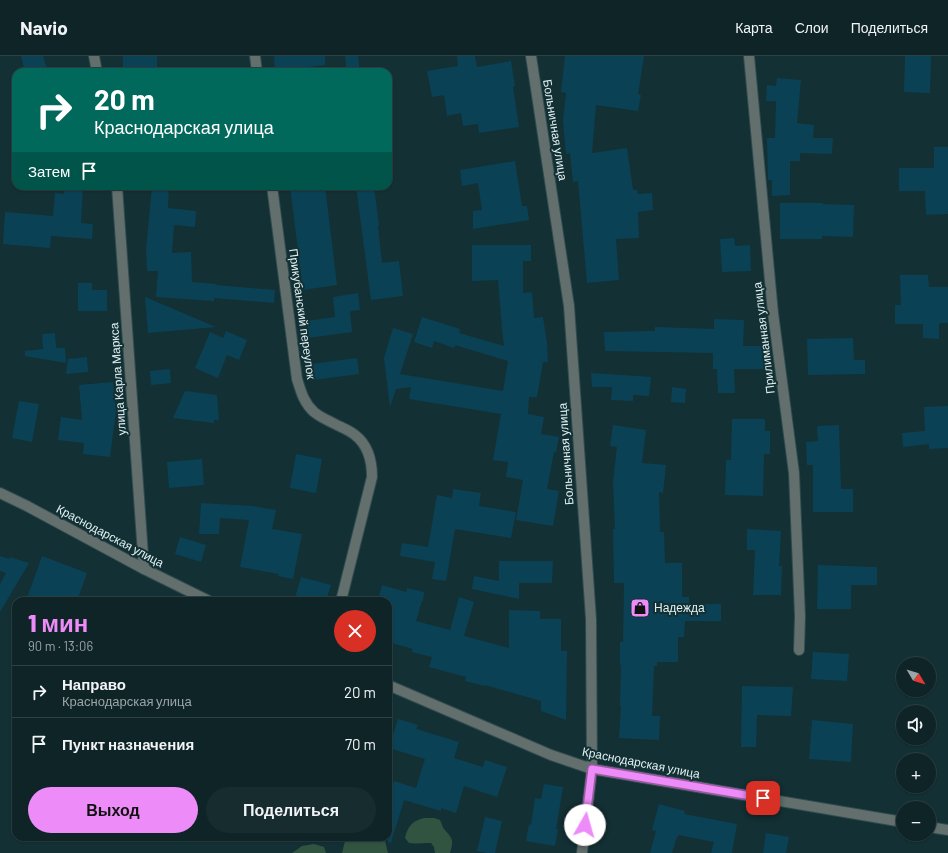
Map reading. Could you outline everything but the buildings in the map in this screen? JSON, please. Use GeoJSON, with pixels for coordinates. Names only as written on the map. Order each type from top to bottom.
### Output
{"type":"FeatureCollection","features":[{"type":"Feature","properties":{"kind":"street"},"geometry":{"type":"LineString","coordinates":[[94,56],[96,68]]}},
{"type":"Feature","properties":{"kind":"street"},"geometry":{"type":"LineString","coordinates":[[255,56],[256,68]]}},
{"type":"Feature","properties":{"kind":"street","name":"Больничная улица"},"geometry":{"type":"LineString","coordinates":[[531,56],[569,306],[591,619],[592,769],[582,853]]}},
{"type":"Feature","properties":{"kind":"street","name":"Прилиманная улица"},"geometry":{"type":"LineString","coordinates":[[748,56],[773,312],[794,473],[800,616],[799,650]]}},
{"type":"Feature","properties":{"kind":"street","name":"улица Карла Маркса"},"geometry":{"type":"LineString","coordinates":[[117,190],[144,569]]}},
{"type":"Feature","properties":{"kind":"street","name":"Прикубанский переулок"},"geometry":{"type":"LineString","coordinates":[[273,190],[297,379],[302,396],[307,404],[318,415],[354,434],[362,441],[371,460],[372,477],[342,597]]}},
{"type":"Feature","properties":{"kind":"street","name":"Краснодарская улица"},"geometry":{"type":"LineString","coordinates":[[0,493],[144,569],[201,597]]}},
{"type":"Feature","properties":{"kind":"street","name":"Краснодарская улица"},"geometry":{"type":"LineString","coordinates":[[392,687],[551,755],[592,769],[896,821]]}},
{"type":"Feature","properties":{"kind":"street"},"geometry":{"type":"LineString","coordinates":[[936,828],[948,830]]}},
{"type":"Feature","properties":{"kind":"green space"},"geometry":{"type":"Polygon","coordinates":[[[424,818],[434,818],[440,820],[443,828],[452,840],[450,853],[435,853],[434,847],[431,843],[409,843],[405,838],[411,825],[424,818]]]}},
{"type":"Feature","properties":{"kind":"green space"},"geometry":{"type":"Polygon","coordinates":[[[345,841],[385,841],[388,853],[342,853],[345,841]]]}},
{"type":"Feature","properties":{"kind":"green space"},"geometry":{"type":"Polygon","coordinates":[[[314,844],[324,847],[326,853],[292,853],[302,846],[314,844]]]}},
{"type":"Feature","properties":{"kind":"place","name":"Надежда"},"geometry":{"type":"Point","coordinates":[640,608]}},
{"type":"Feature","properties":{"kind":"route"},"geometry":{"type":"LineString","coordinates":[[585,825],[592,769],[763,798]]}}]}
